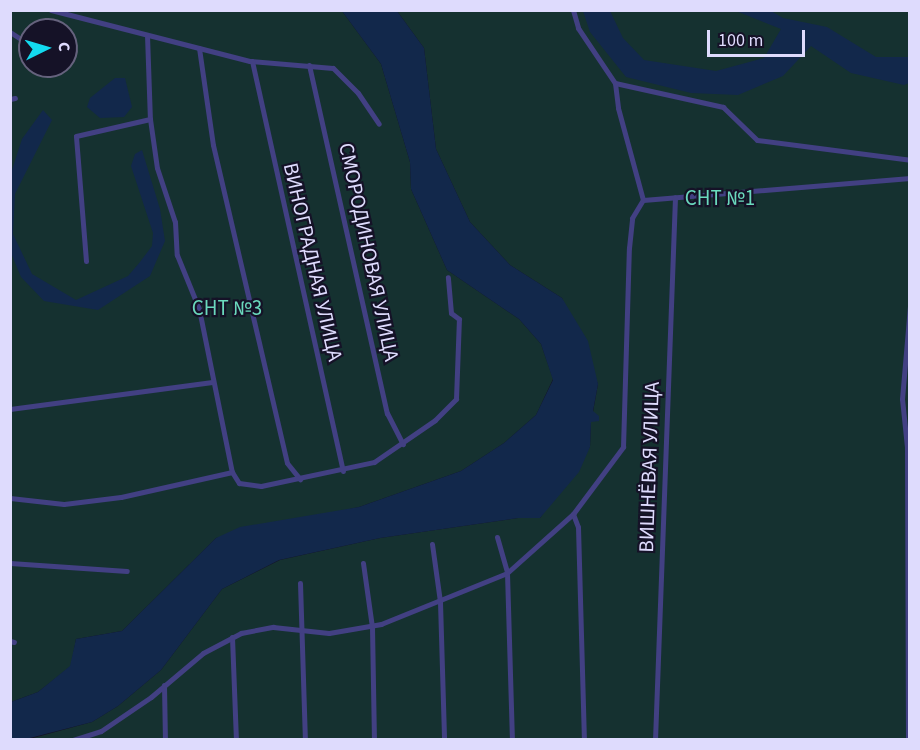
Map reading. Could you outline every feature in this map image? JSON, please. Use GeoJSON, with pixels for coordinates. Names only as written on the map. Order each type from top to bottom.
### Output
{"type":"FeatureCollection","features":[{"type":"Feature","properties":{"kind":"street"},"geometry":{"type":"LineString","coordinates":[[51,10],[252,61],[333,68],[348,81],[379,124]]}},
{"type":"Feature","properties":{"kind":"street"},"geometry":{"type":"LineString","coordinates":[[73,740],[101,731],[164,685],[203,652],[232,637],[273,627],[329,633],[372,627],[440,602],[507,573],[573,514],[623,447],[629,248],[632,218],[643,200],[618,108],[615,83],[578,28],[573,10]]}},
{"type":"Feature","properties":{"kind":"street"},"geometry":{"type":"LineString","coordinates":[[147,35],[150,119],[158,168],[178,235],[177,255],[199,309],[232,472],[239,483],[261,486],[343,471],[374,462],[403,444],[456,399],[459,319],[451,313],[447,277]]}},
{"type":"Feature","properties":{"kind":"street"},"geometry":{"type":"LineString","coordinates":[[199,48],[213,145],[287,463],[300,479]]}},
{"type":"Feature","properties":{"kind":"street","name":"ВИНОГРАДНАЯ УЛИЦА"},"geometry":{"type":"LineString","coordinates":[[252,61],[343,471]]}},
{"type":"Feature","properties":{"kind":"street","name":"СМОРОДИНОВАЯ УЛИЦА"},"geometry":{"type":"LineString","coordinates":[[309,65],[387,413],[403,444]]}},
{"type":"Feature","properties":{"kind":"street"},"geometry":{"type":"LineString","coordinates":[[615,83],[723,107],[757,140],[909,160]]}},
{"type":"Feature","properties":{"kind":"street"},"geometry":{"type":"LineString","coordinates":[[86,261],[76,136],[150,119]]}},
{"type":"Feature","properties":{"kind":"street"},"geometry":{"type":"LineString","coordinates":[[643,200],[909,178]]}},
{"type":"Feature","properties":{"kind":"street","name":"ВИШНЁВАЯ УЛИЦА"},"geometry":{"type":"LineString","coordinates":[[655,740],[675,197]]}},
{"type":"Feature","properties":{"kind":"street"},"geometry":{"type":"LineString","coordinates":[[908,740],[907,447],[902,399],[909,305]]}},
{"type":"Feature","properties":{"kind":"street"},"geometry":{"type":"LineString","coordinates":[[10,409],[212,382]]}},
{"type":"Feature","properties":{"kind":"street"},"geometry":{"type":"LineString","coordinates":[[10,498],[64,504],[121,496],[232,472]]}},
{"type":"Feature","properties":{"kind":"street"},"geometry":{"type":"LineString","coordinates":[[573,514],[578,527],[584,740]]}},
{"type":"Feature","properties":{"kind":"street"},"geometry":{"type":"LineString","coordinates":[[497,537],[507,573],[512,740]]}},
{"type":"Feature","properties":{"kind":"street"},"geometry":{"type":"LineString","coordinates":[[432,544],[440,602],[444,740]]}},
{"type":"Feature","properties":{"kind":"street"},"geometry":{"type":"LineString","coordinates":[[10,563],[127,571]]}},
{"type":"Feature","properties":{"kind":"street"},"geometry":{"type":"LineString","coordinates":[[363,563],[372,627],[374,740]]}},
{"type":"Feature","properties":{"kind":"street"},"geometry":{"type":"LineString","coordinates":[[300,583],[305,740]]}},
{"type":"Feature","properties":{"kind":"street"},"geometry":{"type":"LineString","coordinates":[[232,637],[236,740]]}},
{"type":"Feature","properties":{"kind":"street"},"geometry":{"type":"LineString","coordinates":[[164,685],[165,740]]}},
{"type":"Feature","properties":{"kind":"street"},"geometry":{"type":"LineString","coordinates":[[101,731],[102,740]]}},
{"type":"Feature","properties":{"kind":"green space","name":"СНТ №3"},"geometry":{"type":"Polygon","coordinates":[[[11,11],[342,11],[381,64],[410,162],[411,189],[447,270],[519,319],[541,344],[553,379],[536,415],[504,443],[461,471],[359,507],[216,538],[122,631],[76,639],[71,666],[38,692],[11,702],[11,11]]]}},
{"type":"Feature","properties":{"kind":"green space","name":"СНТ №1"},"geometry":{"type":"Polygon","coordinates":[[[397,11],[909,11],[909,739],[26,740],[92,722],[118,706],[161,670],[222,589],[280,560],[380,538],[518,518],[540,518],[590,447],[591,421],[599,421],[593,412],[598,384],[562,298],[510,265],[470,222],[436,149],[424,48],[397,11]]]}},
{"type":"Feature","properties":{"kind":"water"},"geometry":{"type":"Polygon","coordinates":[[[342,11],[397,11],[424,48],[436,149],[470,222],[510,265],[562,298],[588,341],[598,384],[593,411],[599,416],[599,421],[591,422],[590,447],[579,472],[540,518],[518,518],[380,538],[279,560],[222,589],[161,670],[118,706],[92,722],[26,739],[11,739],[11,702],[38,692],[70,666],[76,639],[122,631],[216,538],[240,527],[359,507],[461,471],[504,443],[536,415],[553,380],[541,344],[519,319],[447,270],[411,189],[410,162],[381,64],[342,11]]]}},
{"type":"Feature","properties":{"kind":"water"},"geometry":{"type":"Polygon","coordinates":[[[583,11],[610,11],[623,38],[644,60],[716,71],[764,58],[781,29],[736,11],[771,11],[783,18],[827,27],[876,57],[909,57],[909,83],[904,85],[851,73],[811,46],[783,76],[738,95],[691,93],[626,77],[590,32],[583,11]]]}},
{"type":"Feature","properties":{"kind":"water"},"geometry":{"type":"Polygon","coordinates":[[[115,78],[125,78],[132,107],[124,117],[100,118],[87,107],[90,98],[115,78]]]}},
{"type":"Feature","properties":{"kind":"water"},"geometry":{"type":"Polygon","coordinates":[[[43,110],[52,120],[15,194],[13,234],[32,274],[76,300],[128,276],[152,246],[153,233],[131,166],[135,154],[142,150],[160,209],[165,241],[150,276],[98,310],[44,301],[21,277],[11,253],[11,173],[22,139],[43,110]]]}}]}
